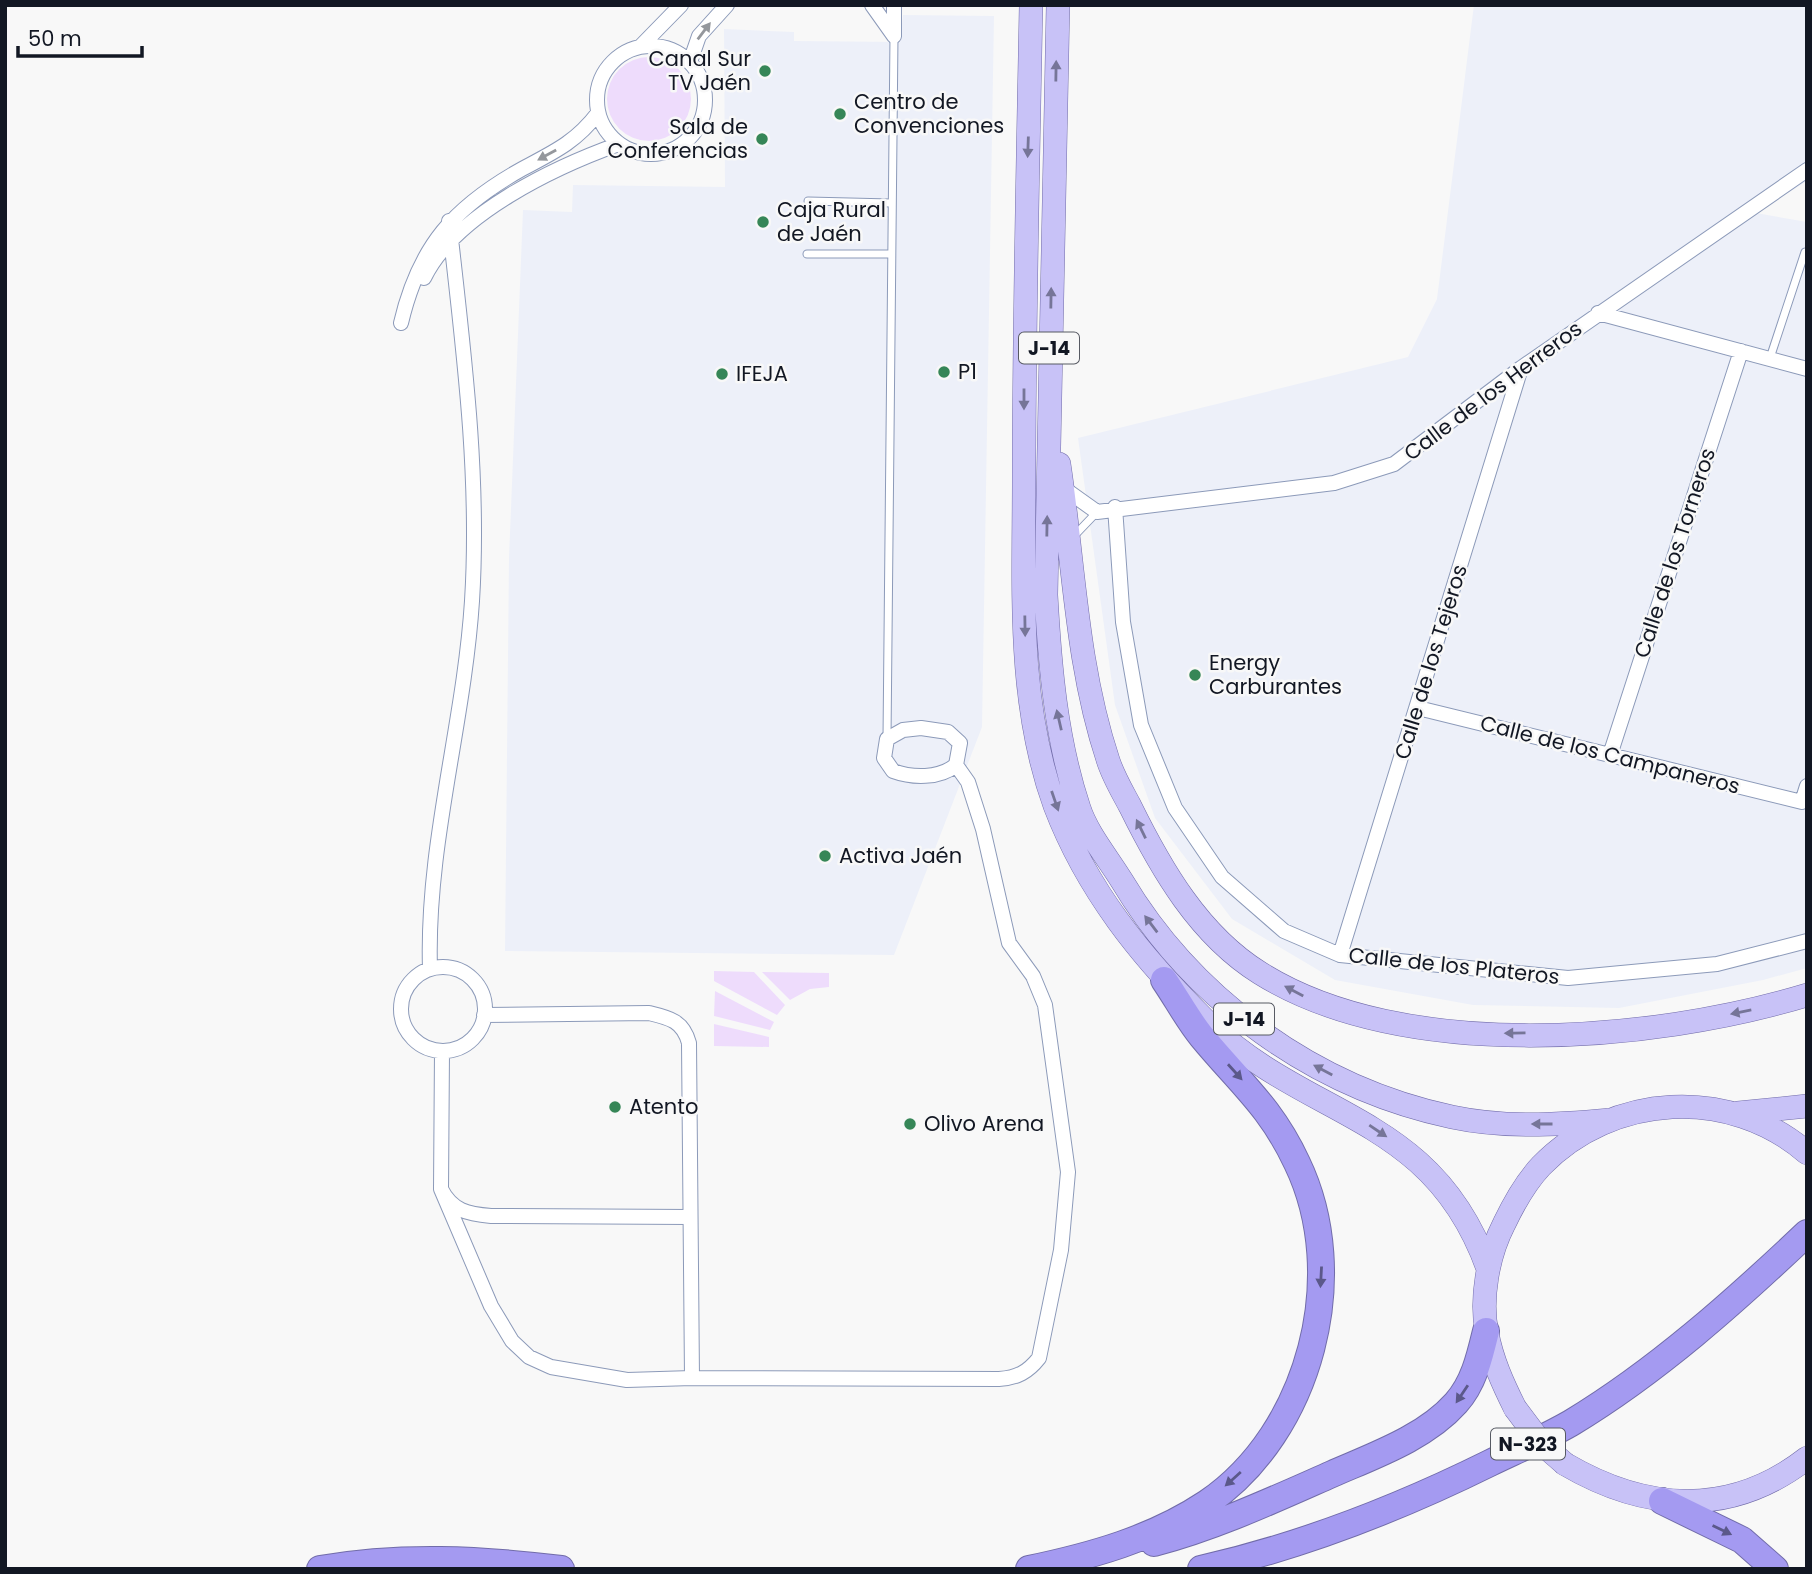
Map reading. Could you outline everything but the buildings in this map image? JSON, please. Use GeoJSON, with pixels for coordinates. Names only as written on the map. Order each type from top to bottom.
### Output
{"type":"FeatureCollection","features":[{"type":"Feature","properties":{"kind":"highway"},"geometry":{"type":"LineString","coordinates":[[1084,1557],[1152,1533],[1208,1502],[1247,1467],[1279,1426],[1307,1366],[1320,1313],[1321,1250],[1315,1215],[1299,1166],[1276,1121],[1202,1036],[1164,980]]}},
{"type":"Feature","properties":{"kind":"highway","name":"N-323"},"geometry":{"type":"LineString","coordinates":[[1201,1569],[1275,1550],[1378,1514],[1570,1423],[1661,1359],[1737,1299],[1807,1233]]}},
{"type":"Feature","properties":{"kind":"highway"},"geometry":{"type":"LineString","coordinates":[[1029,1569],[1190,1534],[1292,1492],[1420,1432],[1441,1417],[1465,1391],[1480,1359],[1486,1331]]}},
{"type":"Feature","properties":{"kind":"highway"},"geometry":{"type":"LineString","coordinates":[[1662,1501],[1742,1540],[1775,1569]]}},
{"type":"Feature","properties":{"kind":"highway"},"geometry":{"type":"LineString","coordinates":[[320,1569],[372,1560],[430,1558],[561,1569]]}},
{"type":"Feature","properties":{"kind":"main road","name":"J-14"},"geometry":{"type":"LineString","coordinates":[[1031,5],[1023,308],[1025,663],[1038,748],[1055,805],[1072,843],[1112,914],[1164,980]]}},
{"type":"Feature","properties":{"kind":"main road","name":"J-14"},"geometry":{"type":"LineString","coordinates":[[1058,5],[1046,595],[1052,692],[1079,810],[1136,906],[1160,937],[1212,992],[1276,1042],[1335,1076],[1415,1107],[1453,1117],[1511,1124],[1610,1120]]}},
{"type":"Feature","properties":{"kind":"main road"},"geometry":{"type":"LineString","coordinates":[[1048,394],[1062,487],[1062,554],[1084,668],[1108,762],[1152,851],[1183,900],[1220,939],[1259,972],[1315,1002],[1355,1014],[1427,1030],[1492,1034],[1579,1032],[1689,1023],[1807,995]]}},
{"type":"Feature","properties":{"kind":"main road"},"geometry":{"type":"LineString","coordinates":[[1164,980],[1209,1025],[1275,1075],[1369,1125],[1423,1164],[1450,1194],[1473,1228],[1488,1269]]}},
{"type":"Feature","properties":{"kind":"main road"},"geometry":{"type":"LineString","coordinates":[[1807,1153],[1738,1113],[1719,1108],[1679,1106],[1610,1120],[1568,1143],[1539,1168],[1514,1204],[1499,1234],[1488,1269],[1486,1331],[1503,1384],[1515,1408],[1542,1444],[1565,1464],[1608,1488],[1662,1501],[1726,1496],[1778,1477],[1807,1458]]}},
{"type":"Feature","properties":{"kind":"main road"},"geometry":{"type":"LineString","coordinates":[[1738,1113],[1807,1106]]}},
{"type":"Feature","properties":{"kind":"street"},"geometry":{"type":"LineString","coordinates":[[640,47],[667,48],[690,62],[700,78],[705,96],[703,114],[688,138],[673,149],[655,154],[636,152],[620,144],[604,128],[598,113],[597,100],[602,76],[618,57],[640,47],[681,5]]}},
{"type":"Feature","properties":{"kind":"street"},"geometry":{"type":"LineString","coordinates":[[690,62],[699,36],[727,5]]}},
{"type":"Feature","properties":{"kind":"street"},"geometry":{"type":"LineString","coordinates":[[872,5],[894,36]]}},
{"type":"Feature","properties":{"kind":"street"},"geometry":{"type":"LineString","coordinates":[[894,5],[894,36]]}},
{"type":"Feature","properties":{"kind":"street"},"geometry":{"type":"LineString","coordinates":[[598,113],[576,140],[495,184],[449,221],[431,243],[407,299],[401,323],[426,273],[451,241],[516,192],[577,159],[620,144]]}},
{"type":"Feature","properties":{"kind":"street","name":"Calle de los Herreros"},"geometry":{"type":"LineString","coordinates":[[1097,512],[1115,507],[1334,483],[1394,464],[1598,313],[1807,170]]}},
{"type":"Feature","properties":{"kind":"street"},"geometry":{"type":"LineString","coordinates":[[455,264],[478,220]]}},
{"type":"Feature","properties":{"kind":"street"},"geometry":{"type":"LineString","coordinates":[[430,969],[432,893],[439,832],[463,687],[472,601],[474,491],[449,221]]}},
{"type":"Feature","properties":{"kind":"street"},"geometry":{"type":"LineString","coordinates":[[1598,313],[1807,369]]}},
{"type":"Feature","properties":{"kind":"street","name":"Calle de los Torneros"},"geometry":{"type":"LineString","coordinates":[[1610,755],[1741,351]]}},
{"type":"Feature","properties":{"kind":"street","name":"Calle de los Tejeros"},"geometry":{"type":"LineString","coordinates":[[1340,955],[1521,368]]}},
{"type":"Feature","properties":{"kind":"street"},"geometry":{"type":"LineString","coordinates":[[1062,487],[1097,512]]}},
{"type":"Feature","properties":{"kind":"street","name":"Calle de los Plateros"},"geometry":{"type":"LineString","coordinates":[[1115,507],[1123,622],[1141,725],[1175,808],[1222,877],[1284,931],[1340,955],[1568,978],[1717,964],[1807,940]]}},
{"type":"Feature","properties":{"kind":"street","name":"Calle de los Campaneros"},"geometry":{"type":"LineString","coordinates":[[1418,708],[1802,802],[1807,786]]}},
{"type":"Feature","properties":{"kind":"street"},"geometry":{"type":"LineString","coordinates":[[442,1051],[442,1189],[491,1306],[512,1340],[529,1357],[551,1367],[627,1380],[1006,1378],[1030,1370],[1040,1358],[1061,1250],[1068,1172],[1047,1017],[1033,975],[1009,943],[983,829],[968,782],[956,765],[961,743],[948,732],[921,727],[903,730],[887,739],[884,758],[893,771],[923,775],[941,773],[956,765]]}},
{"type":"Feature","properties":{"kind":"street"},"geometry":{"type":"LineString","coordinates":[[450,968],[467,975],[480,990],[484,1015],[477,1034],[467,1043],[442,1051],[426,1048],[414,1039],[405,1026],[401,1012],[407,989],[416,977],[430,969],[450,968]]}},
{"type":"Feature","properties":{"kind":"street"},"geometry":{"type":"LineString","coordinates":[[484,1015],[649,1013],[674,1019],[685,1029],[689,1043],[692,1378]]}},
{"type":"Feature","properties":{"kind":"street"},"geometry":{"type":"LineString","coordinates":[[442,1189],[447,1200],[463,1213],[491,1216],[690,1217]]}},
{"type":"Feature","properties":{"kind":"lane"},"geometry":{"type":"LineString","coordinates":[[887,739],[894,36]]}},
{"type":"Feature","properties":{"kind":"lane"},"geometry":{"type":"LineString","coordinates":[[808,201],[891,203]]}},
{"type":"Feature","properties":{"kind":"lane"},"geometry":{"type":"LineString","coordinates":[[1769,359],[1805,252]]}},
{"type":"Feature","properties":{"kind":"lane"},"geometry":{"type":"LineString","coordinates":[[807,254],[891,254]]}},
{"type":"Feature","properties":{"kind":"lane"},"geometry":{"type":"LineString","coordinates":[[1052,692],[1062,554],[1097,512]]}},
{"type":"Feature","properties":{"kind":"shaded area"},"geometry":{"type":"Polygon","coordinates":[[[1474,5],[1807,5],[1807,181],[1756,213],[1807,222],[1807,968],[1763,980],[1619,1008],[1473,1005],[1335,980],[1232,919],[1155,818],[1115,705],[1078,438],[1408,357],[1437,299],[1474,5]]]}},
{"type":"Feature","properties":{"kind":"shaded area"},"geometry":{"type":"Polygon","coordinates":[[[903,15],[994,16],[982,727],[894,955],[505,951],[509,558],[523,210],[572,212],[573,185],[725,187],[724,29],[794,32],[794,41],[900,42],[903,15]]]}},
{"type":"Feature","properties":{"kind":"shaded area"},"geometry":{"type":"Polygon","coordinates":[[[649,57],[665,60],[679,69],[688,83],[691,99],[688,115],[679,129],[665,138],[649,141],[633,138],[619,129],[610,115],[607,99],[610,83],[619,69],[633,60],[649,57]]]}},
{"type":"Feature","properties":{"kind":"shaded area"},"geometry":{"type":"Polygon","coordinates":[[[714,971],[754,972],[785,1005],[777,1015],[714,981],[714,971]]]}},
{"type":"Feature","properties":{"kind":"shaded area"},"geometry":{"type":"Polygon","coordinates":[[[762,972],[829,973],[829,987],[810,989],[790,1000],[762,972]]]}},
{"type":"Feature","properties":{"kind":"shaded area"},"geometry":{"type":"Polygon","coordinates":[[[715,991],[774,1022],[770,1030],[714,1016],[715,991]]]}},
{"type":"Feature","properties":{"kind":"shaded area"},"geometry":{"type":"Polygon","coordinates":[[[714,1024],[769,1037],[769,1047],[714,1046],[714,1024]]]}},
{"type":"Feature","properties":{"kind":"place","name":"Canal Sur TV Jaén"},"geometry":{"type":"Point","coordinates":[765,71]}},
{"type":"Feature","properties":{"kind":"place","name":"Centro de Convenciones"},"geometry":{"type":"Point","coordinates":[840,114]}},
{"type":"Feature","properties":{"kind":"place","name":"Sala de Conferencias"},"geometry":{"type":"Point","coordinates":[762,139]}},
{"type":"Feature","properties":{"kind":"place","name":"Caja Rural de Jaén"},"geometry":{"type":"Point","coordinates":[763,222]}},
{"type":"Feature","properties":{"kind":"place","name":"P1"},"geometry":{"type":"Point","coordinates":[944,372]}},
{"type":"Feature","properties":{"kind":"place","name":"IFEJA"},"geometry":{"type":"Point","coordinates":[722,374]}},
{"type":"Feature","properties":{"kind":"place","name":"Energy Carburantes"},"geometry":{"type":"Point","coordinates":[1195,675]}},
{"type":"Feature","properties":{"kind":"place","name":"Activa Jaén"},"geometry":{"type":"Point","coordinates":[825,856]}},
{"type":"Feature","properties":{"kind":"place","name":"Atento"},"geometry":{"type":"Point","coordinates":[615,1107]}},
{"type":"Feature","properties":{"kind":"place","name":"Olivo Arena"},"geometry":{"type":"Point","coordinates":[910,1124]}}]}
